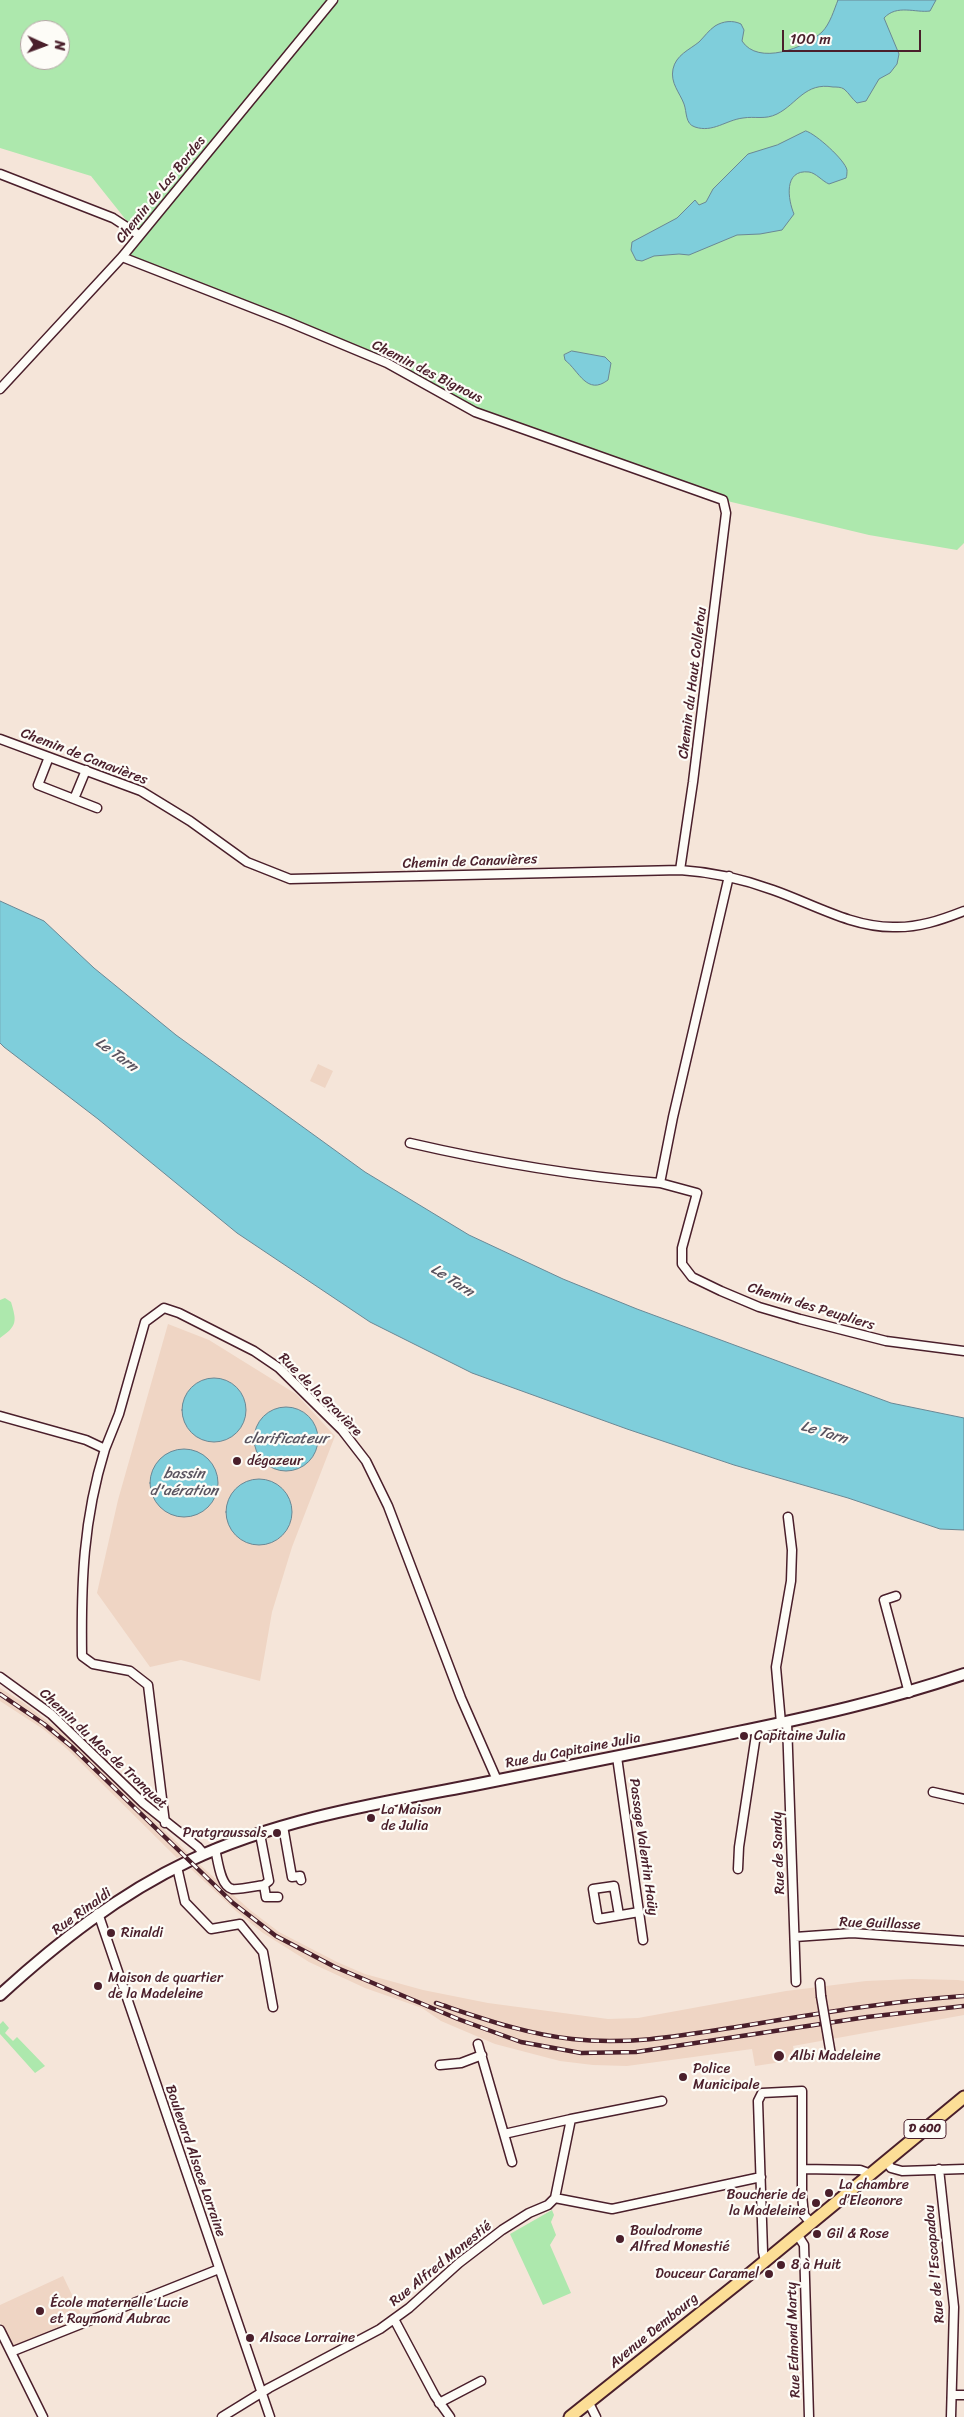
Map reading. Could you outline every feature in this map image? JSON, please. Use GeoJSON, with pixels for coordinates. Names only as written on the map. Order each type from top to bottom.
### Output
{"type":"FeatureCollection","features":[{"type":"Feature","properties":{"kind":"main road","name":"Avenue Dembourg"},"geometry":{"type":"LineString","coordinates":[[570,2417],[766,2261],[964,2097]]}},
{"type":"Feature","properties":{"kind":"street","name":"Chemin de Las Bordes"},"geometry":{"type":"LineString","coordinates":[[0,389],[122,257],[332,1]]}},
{"type":"Feature","properties":{"kind":"street"},"geometry":{"type":"LineString","coordinates":[[0,174],[113,218],[139,235]]}},
{"type":"Feature","properties":{"kind":"street","name":"Chemin des Bignous"},"geometry":{"type":"LineString","coordinates":[[122,257],[387,363],[475,412],[724,500]]}},
{"type":"Feature","properties":{"kind":"street","name":"Chemin du Haut Colletou"},"geometry":{"type":"LineString","coordinates":[[680,870],[726,513],[724,500]]}},
{"type":"Feature","properties":{"kind":"street","name":"Chemin de Canavières"},"geometry":{"type":"LineString","coordinates":[[0,739],[141,791],[190,821],[247,862],[290,879],[680,870],[729,876],[773,890],[834,915],[878,926],[893,927],[926,924],[964,911]]}},
{"type":"Feature","properties":{"kind":"street"},"geometry":{"type":"LineString","coordinates":[[49,757],[38,784],[97,808]]}},
{"type":"Feature","properties":{"kind":"street"},"geometry":{"type":"LineString","coordinates":[[74,799],[86,770]]}},
{"type":"Feature","properties":{"kind":"street"},"geometry":{"type":"LineString","coordinates":[[660,1183],[673,1117],[729,876]]}},
{"type":"Feature","properties":{"kind":"street","name":"Chemin des Peupliers"},"geometry":{"type":"LineString","coordinates":[[410,1143],[460,1155],[591,1177],[660,1183],[697,1193],[682,1248],[682,1264],[692,1277],[759,1307],[854,1334],[886,1341],[964,1351]]}},
{"type":"Feature","properties":{"kind":"street","name":"Rue de la Gravière"},"geometry":{"type":"LineString","coordinates":[[105,1449],[119,1414],[145,1322],[164,1308],[179,1313],[254,1351],[279,1368],[342,1430],[366,1461],[388,1506],[461,1698],[498,1780]]}},
{"type":"Feature","properties":{"kind":"street"},"geometry":{"type":"LineString","coordinates":[[0,1416],[86,1440],[105,1449],[95,1483],[88,1519],[81,1580],[82,1656],[93,1664],[130,1670],[148,1685],[165,1823]]}},
{"type":"Feature","properties":{"kind":"street","name":"Rue de Sandy"},"geometry":{"type":"LineString","coordinates":[[788,1517],[792,1550],[791,1580],[776,1668],[784,1723],[796,1982]]}},
{"type":"Feature","properties":{"kind":"street"},"geometry":{"type":"LineString","coordinates":[[896,1596],[884,1600],[909,1693]]}},
{"type":"Feature","properties":{"kind":"street","name":"Rue du Capitaine Julia"},"geometry":{"type":"LineString","coordinates":[[189,1861],[215,1849],[283,1826],[412,1797],[784,1723],[909,1693],[964,1674]]}},
{"type":"Feature","properties":{"kind":"street","name":"Chemin du Mas de Tronquet"},"geometry":{"type":"LineString","coordinates":[[0,1677],[51,1714],[165,1823],[198,1847],[204,1854]]}},
{"type":"Feature","properties":{"kind":"street"},"geometry":{"type":"LineString","coordinates":[[738,1869],[740,1838],[757,1728]]}},
{"type":"Feature","properties":{"kind":"street","name":"Passage Valentin Haüy"},"geometry":{"type":"LineString","coordinates":[[617,1757],[644,1940]]}},
{"type":"Feature","properties":{"kind":"street"},"geometry":{"type":"LineString","coordinates":[[933,1792],[964,1799]]}},
{"type":"Feature","properties":{"kind":"street"},"geometry":{"type":"LineString","coordinates":[[283,1826],[292,1877],[300,1876],[301,1880]]}},
{"type":"Feature","properties":{"kind":"street"},"geometry":{"type":"LineString","coordinates":[[215,1849],[224,1882],[228,1887],[233,1890],[264,1886],[269,1881],[260,1834]]}},
{"type":"Feature","properties":{"kind":"street","name":"Rue Rinaldi"},"geometry":{"type":"LineString","coordinates":[[0,1995],[98,1913],[189,1861]]}},
{"type":"Feature","properties":{"kind":"street"},"geometry":{"type":"LineString","coordinates":[[177,1867],[185,1902],[211,1929],[240,1924],[263,1952],[273,2007]]}},
{"type":"Feature","properties":{"kind":"street"},"geometry":{"type":"LineString","coordinates":[[264,1886],[266,1897],[278,1897]]}},
{"type":"Feature","properties":{"kind":"street"},"geometry":{"type":"LineString","coordinates":[[620,1915],[614,1886],[593,1889],[598,1919],[639,1912]]}},
{"type":"Feature","properties":{"kind":"street","name":"Boulevard Alsace Lorraine"},"geometry":{"type":"LineString","coordinates":[[98,1913],[270,2417]]}},
{"type":"Feature","properties":{"kind":"street","name":"Rue Guillasse"},"geometry":{"type":"LineString","coordinates":[[795,1937],[852,1933],[964,1941]]}},
{"type":"Feature","properties":{"kind":"street"},"geometry":{"type":"LineString","coordinates":[[820,1983],[831,2055]]}},
{"type":"Feature","properties":{"kind":"street"},"geometry":{"type":"LineString","coordinates":[[478,2044],[512,2162]]}},
{"type":"Feature","properties":{"kind":"street"},"geometry":{"type":"LineString","coordinates":[[440,2065],[461,2063],[482,2056]]}},
{"type":"Feature","properties":{"kind":"street"},"geometry":{"type":"LineString","coordinates":[[766,2261],[763,2252],[758,2102],[762,2093],[802,2091],[804,2215],[811,2223]]}},
{"type":"Feature","properties":{"kind":"street"},"geometry":{"type":"LineString","coordinates":[[504,2134],[662,2101]]}},
{"type":"Feature","properties":{"kind":"street"},"geometry":{"type":"LineString","coordinates":[[570,2119],[555,2198],[612,2209],[762,2178]]}},
{"type":"Feature","properties":{"kind":"street"},"geometry":{"type":"LineString","coordinates":[[886,2161],[891,2168],[902,2171],[964,2169]]}},
{"type":"Feature","properties":{"kind":"street"},"geometry":{"type":"LineString","coordinates":[[802,2169],[860,2170],[871,2174]]}},
{"type":"Feature","properties":{"kind":"street","name":"Rue de l'Escapadou"},"geometry":{"type":"LineString","coordinates":[[938,2169],[954,2307],[951,2417]]}},
{"type":"Feature","properties":{"kind":"street","name":"Rue Alfred Monestié"},"geometry":{"type":"LineString","coordinates":[[222,2417],[234,2414],[262,2393],[394,2319],[459,2263],[528,2213],[548,2205],[555,2198]]}},
{"type":"Feature","properties":{"kind":"street","name":"Rue Edmond Marty"},"geometry":{"type":"LineString","coordinates":[[797,2234],[804,2245],[809,2417]]}},
{"type":"Feature","properties":{"kind":"street"},"geometry":{"type":"LineString","coordinates":[[11,2352],[219,2269]]}},
{"type":"Feature","properties":{"kind":"street"},"geometry":{"type":"LineString","coordinates":[[394,2319],[439,2403],[450,2417]]}},
{"type":"Feature","properties":{"kind":"street"},"geometry":{"type":"LineString","coordinates":[[0,2330],[43,2417]]}},
{"type":"Feature","properties":{"kind":"street"},"geometry":{"type":"LineString","coordinates":[[439,2403],[481,2382]]}},
{"type":"Feature","properties":{"kind":"street"},"geometry":{"type":"LineString","coordinates":[[952,2395],[964,2395]]}},
{"type":"Feature","properties":{"kind":"street"},"geometry":{"type":"LineString","coordinates":[[589,2403],[596,2417]]}},
{"type":"Feature","properties":{"kind":"shaded area"},"geometry":{"type":"Polygon","coordinates":[[[318,1064],[333,1071],[325,1088],[310,1081],[318,1064]]]}},
{"type":"Feature","properties":{"kind":"shaded area"},"geometry":{"type":"Polygon","coordinates":[[[168,1324],[209,1340],[296,1394],[335,1436],[292,1547],[272,1612],[260,1681],[181,1660],[150,1667],[97,1593],[118,1500],[168,1324]]]}},
{"type":"Feature","properties":{"kind":"shaded area"},"geometry":{"type":"Polygon","coordinates":[[[0,1688],[24,1703],[71,1739],[188,1853],[177,1858],[66,1748],[43,1729],[0,1701],[0,1688]]]}},
{"type":"Feature","properties":{"kind":"shaded area"},"geometry":{"type":"Polygon","coordinates":[[[199,1864],[250,1910],[279,1932],[337,1962],[365,1974],[423,1990],[488,2003],[608,2019],[638,2018],[786,1991],[866,1981],[958,1980],[964,1981],[964,2015],[793,2046],[795,2060],[755,2066],[752,2049],[627,2066],[593,2065],[560,2061],[495,2044],[441,2021],[422,2008],[365,1988],[309,1962],[263,1933],[236,1911],[191,1869],[199,1864]]]}},
{"type":"Feature","properties":{"kind":"shaded area","name":"École maternelle Lucie et Raymond Aubrac"},"geometry":{"type":"Polygon","coordinates":[[[63,2276],[83,2318],[13,2347],[0,2322],[0,2305],[63,2276]]]}},
{"type":"Feature","properties":{"kind":"green space"},"geometry":{"type":"Polygon","coordinates":[[[0,0],[964,0],[964,543],[957,550],[869,535],[723,500],[475,412],[387,363],[122,257],[138,235],[91,176],[0,148],[0,0]]]}},
{"type":"Feature","properties":{"kind":"green space"},"geometry":{"type":"Polygon","coordinates":[[[5,1298],[11,1302],[15,1319],[13,1327],[0,1338],[0,1300],[5,1298]]]}},
{"type":"Feature","properties":{"kind":"green space"},"geometry":{"type":"Polygon","coordinates":[[[3,2021],[9,2028],[5,2033],[13,2041],[17,2037],[45,2066],[35,2073],[0,2034],[0,2024],[3,2021]]]}},
{"type":"Feature","properties":{"kind":"green space"},"geometry":{"type":"Polygon","coordinates":[[[552,2210],[554,2215],[551,2222],[556,2235],[550,2245],[571,2293],[543,2305],[510,2234],[552,2210]]]}},
{"type":"Feature","properties":{"kind":"water"},"geometry":{"type":"Polygon","coordinates":[[[838,0],[936,0],[930,11],[900,10],[884,18],[899,54],[897,64],[890,73],[879,79],[866,101],[857,103],[843,88],[823,86],[808,91],[784,110],[773,116],[737,119],[708,128],[695,127],[689,123],[684,104],[674,83],[673,69],[680,56],[699,42],[713,28],[725,22],[741,24],[744,30],[742,41],[749,48],[759,52],[782,52],[805,44],[822,32],[830,21],[838,0]]]}},
{"type":"Feature","properties":{"kind":"water"},"geometry":{"type":"Polygon","coordinates":[[[806,131],[836,154],[847,170],[847,176],[829,184],[809,172],[801,172],[795,175],[789,187],[790,201],[794,214],[782,230],[760,234],[737,235],[689,255],[654,256],[642,261],[636,260],[631,250],[632,242],[677,218],[695,200],[699,205],[706,202],[713,189],[748,154],[777,145],[806,131]]]}},
{"type":"Feature","properties":{"kind":"water"},"geometry":{"type":"Polygon","coordinates":[[[572,351],[605,357],[611,363],[608,380],[594,385],[584,380],[565,360],[564,355],[572,351]]]}},
{"type":"Feature","properties":{"kind":"water","name":"Le Tarn"},"geometry":{"type":"Polygon","coordinates":[[[0,901],[44,921],[94,968],[176,1035],[365,1172],[469,1235],[563,1279],[637,1309],[891,1403],[964,1418],[964,1530],[940,1529],[848,1498],[734,1465],[627,1429],[472,1373],[370,1322],[237,1233],[98,1119],[0,1043],[0,901]]]}},
{"type":"Feature","properties":{"kind":"water","name":"clarificateur"},"geometry":{"type":"Polygon","coordinates":[[[214,1378],[232,1384],[240,1392],[246,1410],[240,1428],[232,1436],[214,1442],[196,1436],[188,1428],[182,1410],[188,1392],[196,1384],[214,1378]]]}},
{"type":"Feature","properties":{"kind":"water","name":"clarificateur"},"geometry":{"type":"Polygon","coordinates":[[[286,1407],[304,1412],[309,1416],[313,1421],[318,1439],[313,1457],[309,1462],[304,1466],[286,1471],[268,1466],[263,1462],[259,1457],[254,1439],[259,1421],[263,1416],[268,1412],[286,1407]]]}},
{"type":"Feature","properties":{"kind":"water","name":"bassin d'aération"},"geometry":{"type":"Polygon","coordinates":[[[177,1449],[191,1449],[203,1454],[213,1464],[218,1476],[218,1490],[213,1502],[203,1512],[191,1517],[177,1517],[165,1512],[155,1502],[150,1490],[150,1476],[155,1464],[165,1454],[177,1449]]]}},
{"type":"Feature","properties":{"kind":"water","name":"bassin d'aération"},"geometry":{"type":"Polygon","coordinates":[[[259,1479],[272,1481],[282,1489],[290,1499],[292,1512],[290,1525],[282,1535],[272,1543],[259,1545],[246,1543],[236,1535],[228,1525],[226,1512],[228,1499],[236,1489],[246,1481],[259,1479]]]}},
{"type":"Feature","properties":{"kind":"railway"},"geometry":{"type":"LineString","coordinates":[[0,1694],[44,1724],[72,1747],[233,1903],[276,1936],[335,1967],[458,2019],[521,2042],[581,2053],[636,2052],[867,2017],[964,2006]]}},
{"type":"Feature","properties":{"kind":"railway"},"geometry":{"type":"LineString","coordinates":[[436,2003],[503,2025],[555,2037],[617,2041],[661,2038],[856,2008],[964,1996]]}},
{"type":"Feature","properties":{"kind":"place","name":"dégazeur"},"geometry":{"type":"Point","coordinates":[237,1461]}},
{"type":"Feature","properties":{"kind":"place","name":"Capitaine Julia"},"geometry":{"type":"Point","coordinates":[744,1736]}},
{"type":"Feature","properties":{"kind":"place","name":"La Maison de Julia"},"geometry":{"type":"Point","coordinates":[371,1818]}},
{"type":"Feature","properties":{"kind":"place","name":"Pratgraussals"},"geometry":{"type":"Point","coordinates":[277,1833]}},
{"type":"Feature","properties":{"kind":"place","name":"Rinaldi"},"geometry":{"type":"Point","coordinates":[111,1933]}},
{"type":"Feature","properties":{"kind":"place","name":"Maison de quartier de la Madeleine"},"geometry":{"type":"Point","coordinates":[98,1986]}},
{"type":"Feature","properties":{"kind":"place","name":"Albi Madeleine"},"geometry":{"type":"Point","coordinates":[779,2056]}},
{"type":"Feature","properties":{"kind":"place","name":"Police Municipale"},"geometry":{"type":"Point","coordinates":[683,2077]}},
{"type":"Feature","properties":{"kind":"place","name":"La chambre d’Eleonore"},"geometry":{"type":"Point","coordinates":[829,2193]}},
{"type":"Feature","properties":{"kind":"place","name":"Boucherie de la Madeleine"},"geometry":{"type":"Point","coordinates":[816,2203]}},
{"type":"Feature","properties":{"kind":"place","name":"Gil & Rose"},"geometry":{"type":"Point","coordinates":[817,2234]}},
{"type":"Feature","properties":{"kind":"place","name":"Boulodrome Alfred Monestié"},"geometry":{"type":"Point","coordinates":[620,2239]}},
{"type":"Feature","properties":{"kind":"place","name":"8 à Huit"},"geometry":{"type":"Point","coordinates":[781,2265]}},
{"type":"Feature","properties":{"kind":"place","name":"Douceur Caramel"},"geometry":{"type":"Point","coordinates":[769,2274]}},
{"type":"Feature","properties":{"kind":"place","name":"École maternelle Lucie et Raymond Aubrac"},"geometry":{"type":"Point","coordinates":[40,2311]}},
{"type":"Feature","properties":{"kind":"place","name":"Alsace Lorraine"},"geometry":{"type":"Point","coordinates":[250,2338]}}]}
